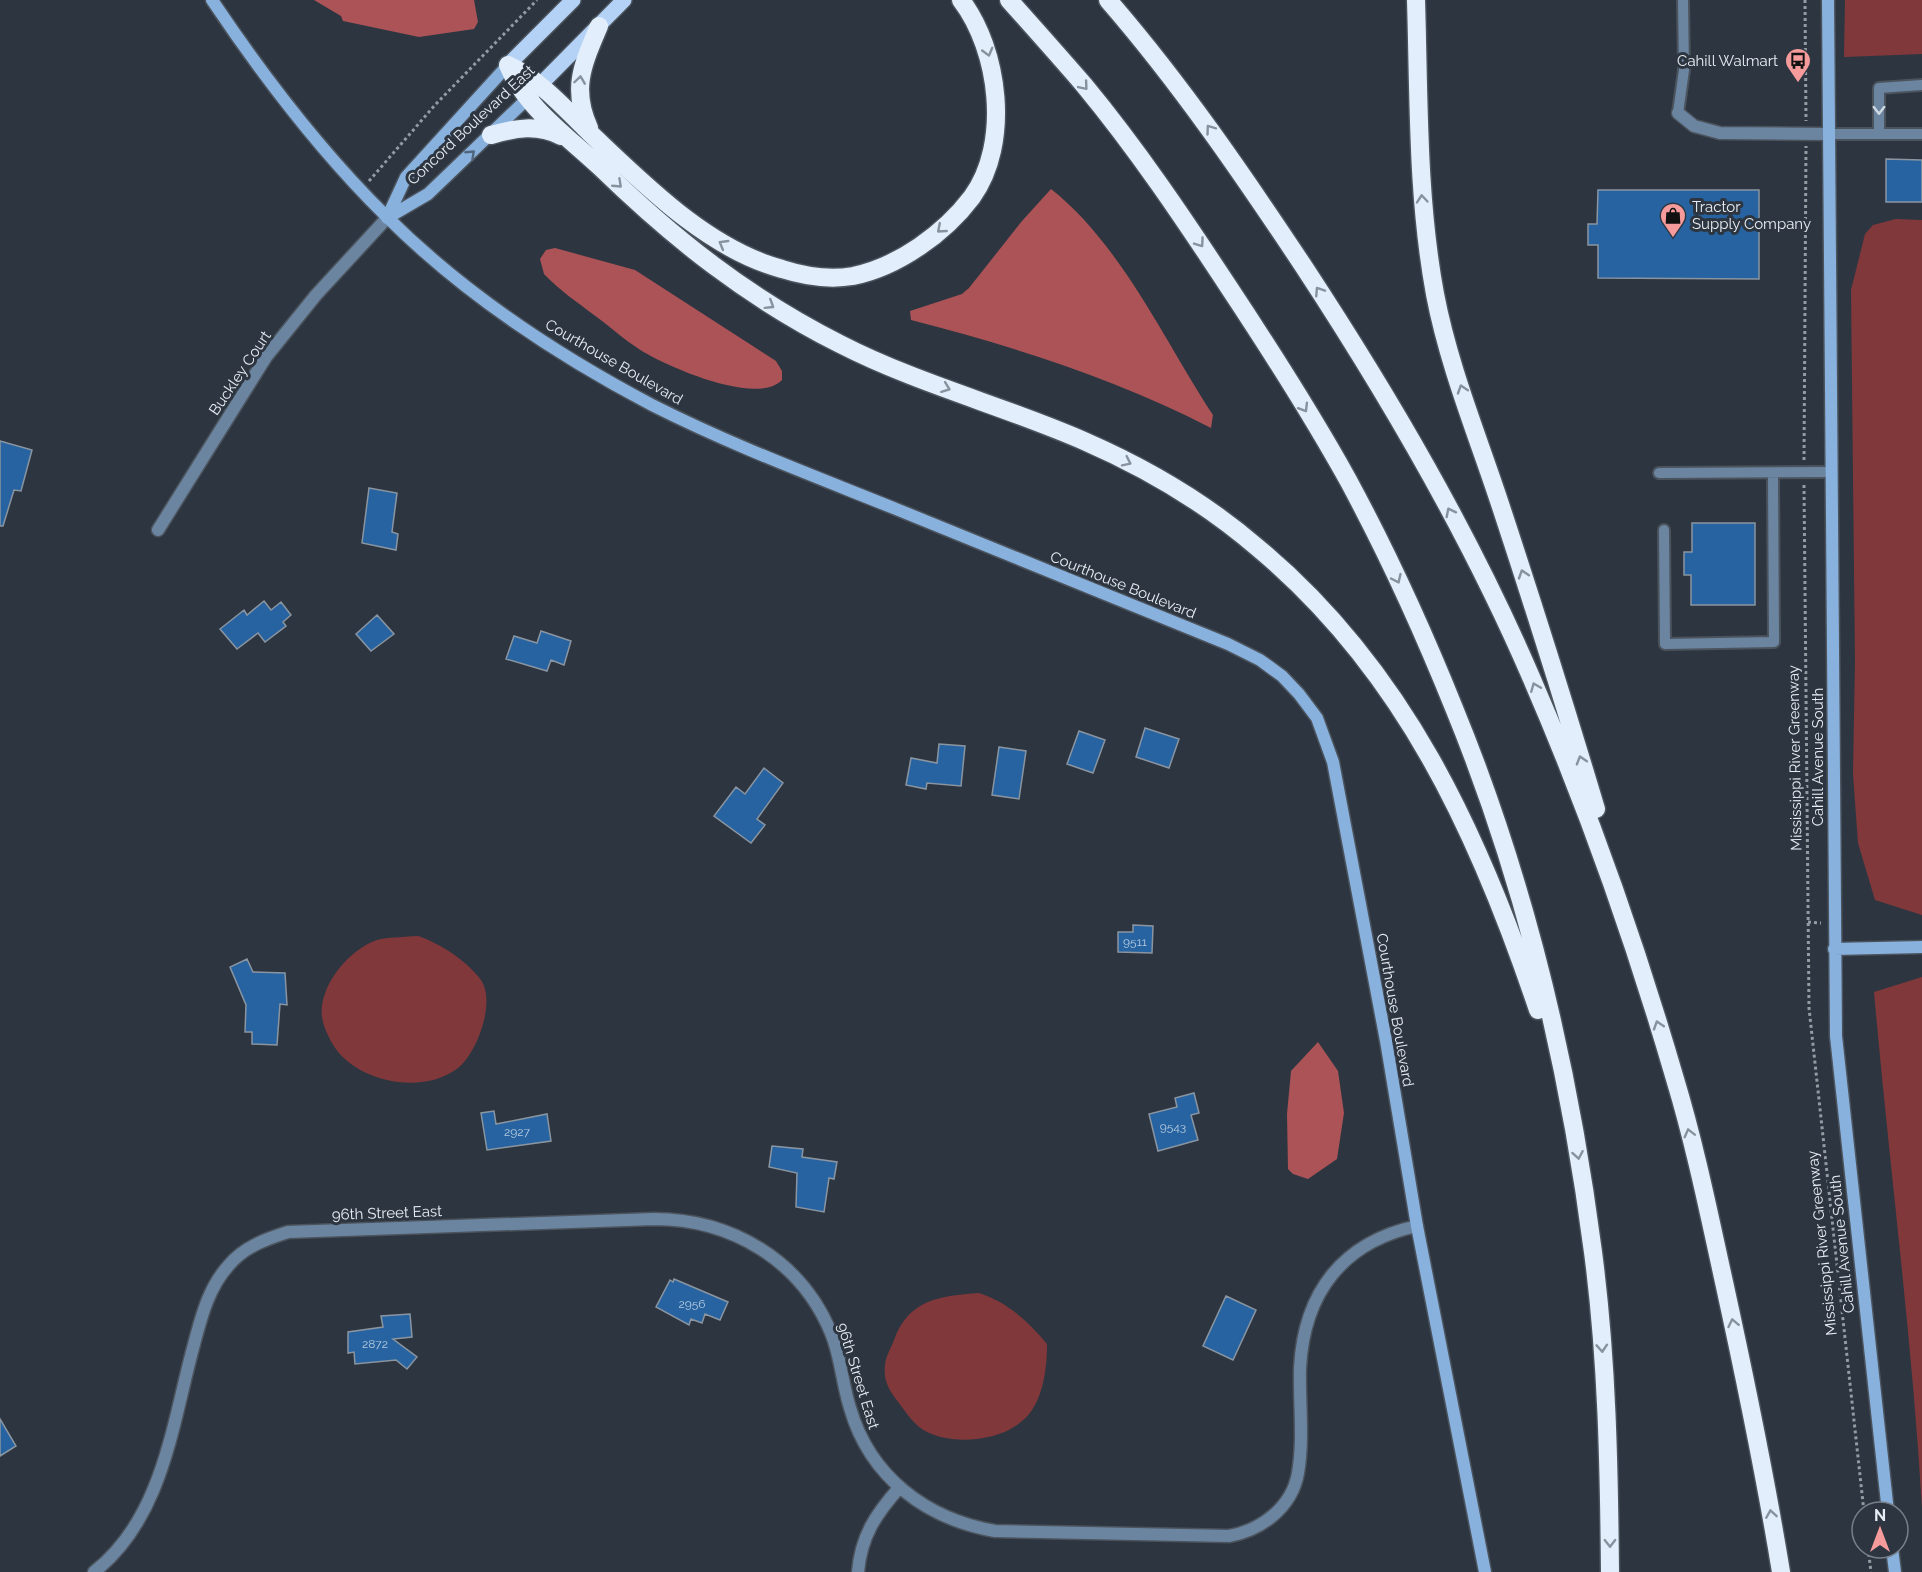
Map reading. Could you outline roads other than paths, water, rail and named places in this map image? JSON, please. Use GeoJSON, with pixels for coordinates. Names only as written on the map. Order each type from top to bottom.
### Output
{"type":"FeatureCollection","features":[{"type":"Feature","properties":{"kind":"highway"},"geometry":{"type":"LineString","coordinates":[[534,91],[592,135],[682,214],[715,240],[745,258],[812,277],[853,276],[884,265],[940,231],[973,196],[988,160],[996,114],[993,70],[985,40],[961,0]]}},
{"type":"Feature","properties":{"kind":"highway"},"geometry":{"type":"LineString","coordinates":[[1009,0],[1086,87],[1206,251],[1347,478],[1381,545],[1455,709],[1480,776],[1528,930],[1567,1097],[1585,1196],[1601,1329],[1609,1473],[1611,1572]]}},
{"type":"Feature","properties":{"kind":"highway"},"geometry":{"type":"LineString","coordinates":[[1108,0],[1141,37],[1270,215],[1393,407],[1431,473],[1482,572],[1530,675],[1609,875],[1676,1080],[1707,1200],[1752,1409],[1781,1572]]}},
{"type":"Feature","properties":{"kind":"highway"},"geometry":{"type":"LineString","coordinates":[[1416,0],[1421,186],[1426,240],[1436,297],[1454,367],[1546,647],[1598,815],[1637,958]]}},
{"type":"Feature","properties":{"kind":"highway"},"geometry":{"type":"LineString","coordinates":[[592,135],[583,114],[579,91],[583,66],[599,26]]}},
{"type":"Feature","properties":{"kind":"highway"},"geometry":{"type":"LineString","coordinates":[[508,65],[534,91],[575,144],[660,223],[713,268],[774,308],[843,346],[1086,442],[1152,474],[1258,547],[1300,587],[1343,631],[1378,675],[1412,725],[1454,798],[1513,938],[1567,1097]]}},
{"type":"Feature","properties":{"kind":"highway"},"geometry":{"type":"LineString","coordinates":[[491,135],[508,130],[537,128],[550,131],[575,144]]}},
{"type":"Feature","properties":{"kind":"main road","name":"Concord Boulevard East"},"geometry":{"type":"LineString","coordinates":[[508,65],[573,0]]}},
{"type":"Feature","properties":{"kind":"main road","name":"Concord Boulevard East"},"geometry":{"type":"LineString","coordinates":[[534,91],[624,0]]}},
{"type":"Feature","properties":{"kind":"street","name":"Courthouse Boulevard"},"geometry":{"type":"LineString","coordinates":[[212,0],[273,85],[387,218],[511,319],[652,404],[745,447],[1228,644],[1260,660],[1282,676],[1317,718],[1333,762],[1386,1041],[1417,1226],[1485,1572]]}},
{"type":"Feature","properties":{"kind":"street","name":"Cahill Avenue South"},"geometry":{"type":"LineString","coordinates":[[1828,0],[1836,1036],[1887,1500]]}},
{"type":"Feature","properties":{"kind":"street","name":"Concord Boulevard East"},"geometry":{"type":"LineString","coordinates":[[387,218],[406,177],[508,65]]}},
{"type":"Feature","properties":{"kind":"street","name":"Concord Boulevard East"},"geometry":{"type":"LineString","coordinates":[[387,218],[428,194],[534,91]]}},
{"type":"Feature","properties":{"kind":"street"},"geometry":{"type":"LineString","coordinates":[[1678,113],[1706,131],[1828,134]]}},
{"type":"Feature","properties":{"kind":"street","name":"Buckley Court"},"geometry":{"type":"LineString","coordinates":[[158,530],[266,357],[316,295],[387,218]]}},
{"type":"Feature","properties":{"kind":"street"},"geometry":{"type":"LineString","coordinates":[[1834,949],[1922,947]]}},
{"type":"Feature","properties":{"kind":"street","name":"96th Street East"},"geometry":{"type":"LineString","coordinates":[[94,1572],[129,1535],[149,1501],[204,1309],[218,1278],[242,1252],[288,1232],[670,1219],[705,1224],[739,1236],[780,1262],[814,1300],[837,1347],[850,1408],[860,1435],[876,1463],[899,1488],[936,1513],[966,1525],[1002,1532],[1229,1536],[1264,1523],[1286,1502],[1298,1474],[1303,1344],[1309,1318],[1320,1292],[1344,1259],[1355,1251],[1392,1231],[1417,1226]]}},
{"type":"Feature","properties":{"kind":"street"},"geometry":{"type":"LineString","coordinates":[[858,1572],[862,1544],[868,1528],[875,1516],[899,1488]]}},
{"type":"Feature","properties":{"kind":"lane"},"geometry":{"type":"LineString","coordinates":[[1678,113],[1684,70],[1683,0]]}},
{"type":"Feature","properties":{"kind":"lane"},"geometry":{"type":"LineString","coordinates":[[1879,134],[1879,88],[1922,85]]}},
{"type":"Feature","properties":{"kind":"lane"},"geometry":{"type":"LineString","coordinates":[[1828,134],[1922,134]]}},
{"type":"Feature","properties":{"kind":"lane"},"geometry":{"type":"LineString","coordinates":[[1659,473],[1831,472]]}},
{"type":"Feature","properties":{"kind":"lane"},"geometry":{"type":"LineString","coordinates":[[1664,530],[1665,644],[1774,642],[1773,473]]}},
{"type":"Feature","properties":{"kind":"place","name":"Cahill Walmart"},"geometry":{"type":"Point","coordinates":[1798,84]}},
{"type":"Feature","properties":{"kind":"place","name":"Tractor Supply Company"},"geometry":{"type":"Point","coordinates":[1673,239]}}]}
